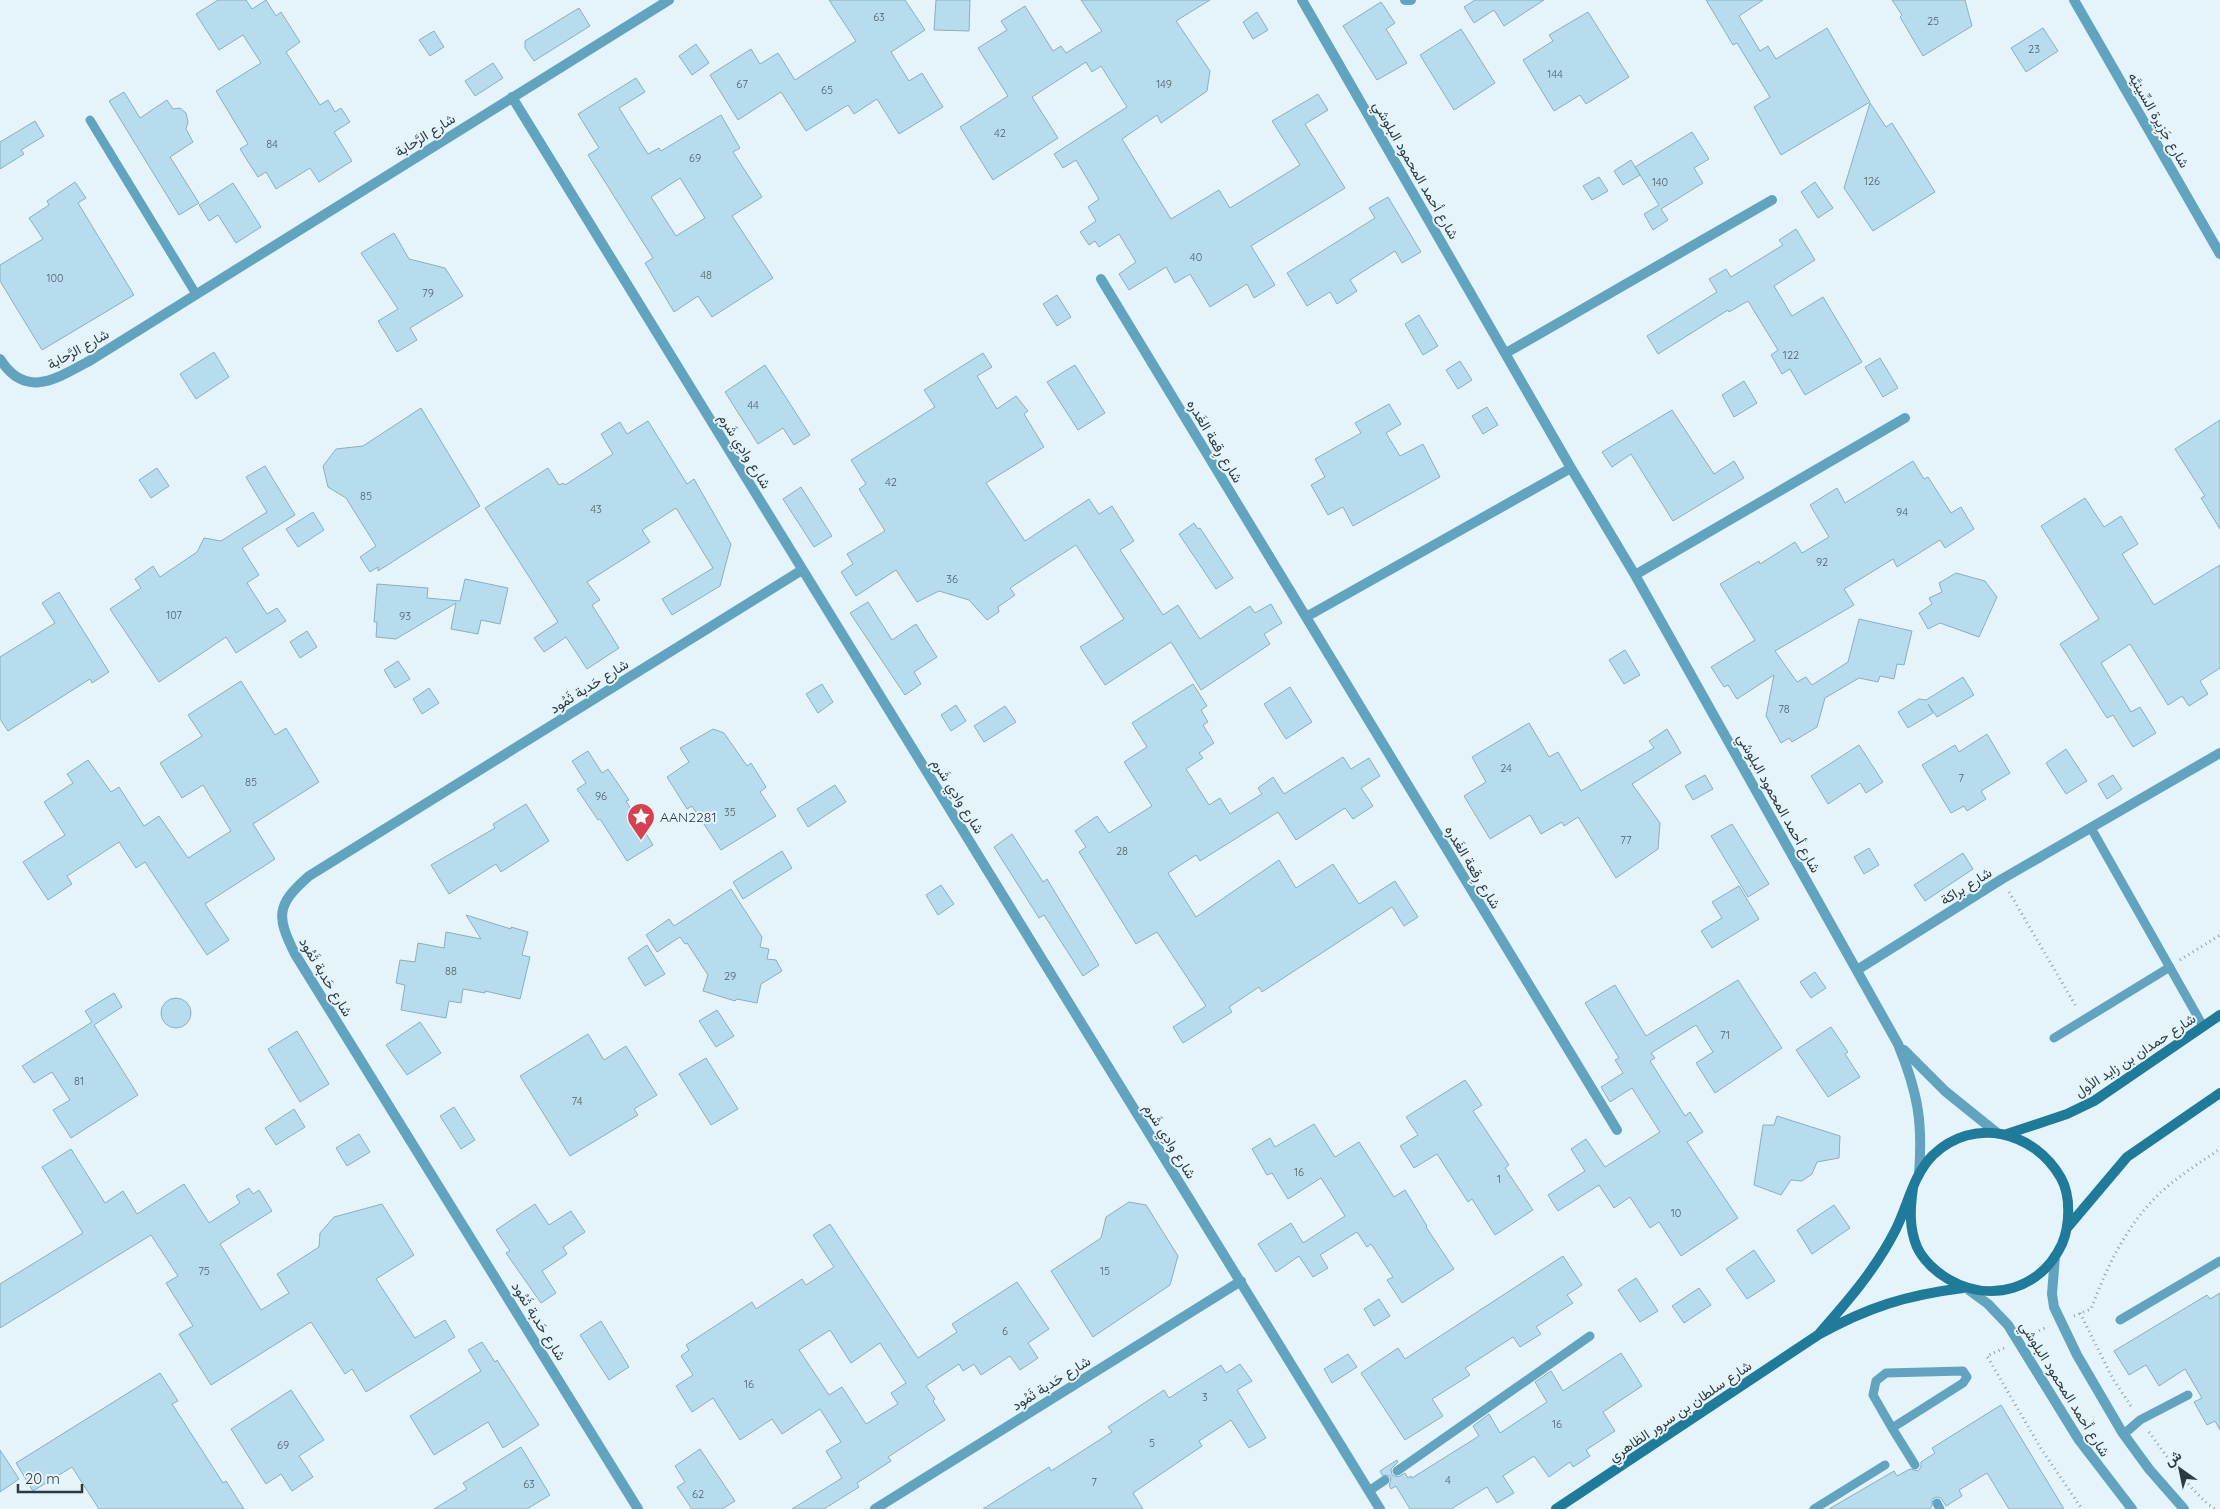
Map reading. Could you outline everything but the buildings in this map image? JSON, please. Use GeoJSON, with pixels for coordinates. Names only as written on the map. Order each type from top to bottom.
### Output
{"type":"FeatureCollection","features":[{"type":"Feature","properties":{"kind":"main road","name":"شارع حمدان بن زايد الأول"},"geometry":{"type":"LineString","coordinates":[[2002,1134],[2067,1114],[2094,1101],[2220,1015]]}},
{"type":"Feature","properties":{"kind":"main road"},"geometry":{"type":"LineString","coordinates":[[2067,1228],[2127,1157],[2220,1093]]}},
{"type":"Feature","properties":{"kind":"main road"},"geometry":{"type":"LineString","coordinates":[[1974,1134],[2002,1134],[2030,1144],[2049,1159],[2062,1180],[2068,1203],[2067,1228],[2055,1256],[2042,1271],[2026,1282],[2008,1289],[1988,1292],[1966,1289],[1936,1273],[1917,1248],[1909,1219],[1913,1188],[1919,1174],[1933,1156],[1952,1142],[1974,1134]]}},
{"type":"Feature","properties":{"kind":"main road","name":"شارع سلطان بن سرور الظاهري"},"geometry":{"type":"LineString","coordinates":[[1818,1335],[1848,1302],[1874,1267],[1896,1229],[1913,1188]]}},
{"type":"Feature","properties":{"kind":"main road","name":"شارع سلطان بن سرور الظاهري"},"geometry":{"type":"LineString","coordinates":[[1556,1509],[1818,1335],[1845,1320],[1902,1298],[1966,1289]]}},
{"type":"Feature","properties":{"kind":"street","name":"شارع الرَّحابة"},"geometry":{"type":"LineString","coordinates":[[0,359],[15,377],[28,382],[52,380],[91,360],[669,0]]}},
{"type":"Feature","properties":{"kind":"street","name":"شارع أحمد المحمود البلوشي"},"geometry":{"type":"LineString","coordinates":[[1302,0],[1571,468],[1635,575],[1898,1044],[1917,1094],[1921,1121],[1919,1174]]}},
{"type":"Feature","properties":{"kind":"street"},"geometry":{"type":"LineString","coordinates":[[1405,0],[1411,0]]}},
{"type":"Feature","properties":{"kind":"street","name":"شارع جَزِيرة السِّينيَّه"},"geometry":{"type":"LineString","coordinates":[[2074,0],[2220,254]]}},
{"type":"Feature","properties":{"kind":"street","name":"شارع وادِي شَرم"},"geometry":{"type":"LineString","coordinates":[[512,97],[1380,1509]]}},
{"type":"Feature","properties":{"kind":"street"},"geometry":{"type":"LineString","coordinates":[[1506,353],[1772,200]]}},
{"type":"Feature","properties":{"kind":"street","name":"شارع رِقعة الغَدره"},"geometry":{"type":"LineString","coordinates":[[1101,279],[1617,1130]]}},
{"type":"Feature","properties":{"kind":"street"},"geometry":{"type":"LineString","coordinates":[[1635,575],[1905,418]]}},
{"type":"Feature","properties":{"kind":"street"},"geometry":{"type":"LineString","coordinates":[[1306,617],[1571,468]]}},
{"type":"Feature","properties":{"kind":"street","name":"شارع حَدبة ثَمُود"},"geometry":{"type":"LineString","coordinates":[[638,1509],[295,954],[281,922],[282,907],[291,892],[309,876],[802,570]]}},
{"type":"Feature","properties":{"kind":"street","name":"شارع براكة"},"geometry":{"type":"LineString","coordinates":[[1857,970],[2002,879],[2220,753]]}},
{"type":"Feature","properties":{"kind":"street","name":"شارع أحمد المحمود البلوشي"},"geometry":{"type":"LineString","coordinates":[[1898,1044],[1945,1091],[2002,1134]]}},
{"type":"Feature","properties":{"kind":"street","name":"شارع أحمد المحمود البلوشي"},"geometry":{"type":"LineString","coordinates":[[2055,1256],[2052,1294],[2060,1321],[2098,1394],[2124,1434],[2149,1469],[2184,1509]]}},
{"type":"Feature","properties":{"kind":"street","name":"شارع حَدبة ثَمُود"},"geometry":{"type":"LineString","coordinates":[[875,1509],[1241,1281]]}},
{"type":"Feature","properties":{"kind":"street","name":"شارع أحمد المحمود البلوشي"},"geometry":{"type":"LineString","coordinates":[[1966,1289],[1998,1314],[2019,1341],[2079,1440],[2132,1509]]}},
{"type":"Feature","properties":{"kind":"lane"},"geometry":{"type":"LineString","coordinates":[[90,120],[196,294]]}},
{"type":"Feature","properties":{"kind":"lane"},"geometry":{"type":"LineString","coordinates":[[2091,828],[2203,1026]]}},
{"type":"Feature","properties":{"kind":"lane"},"geometry":{"type":"LineString","coordinates":[[2054,1038],[2170,967]]}},
{"type":"Feature","properties":{"kind":"lane"},"geometry":{"type":"LineString","coordinates":[[2120,1320],[2220,1262]]}},
{"type":"Feature","properties":{"kind":"lane"},"geometry":{"type":"LineString","coordinates":[[1398,1471],[1590,1336]]}},
{"type":"Feature","properties":{"kind":"lane"},"geometry":{"type":"LineString","coordinates":[[1892,1428],[1963,1383],[1967,1377],[1966,1373],[1958,1371],[1892,1372],[1880,1377],[1873,1388],[1873,1395],[1892,1428],[1916,1465]]}},
{"type":"Feature","properties":{"kind":"lane"},"geometry":{"type":"LineString","coordinates":[[2124,1434],[2140,1420],[2188,1394]]}},
{"type":"Feature","properties":{"kind":"lane"},"geometry":{"type":"LineString","coordinates":[[1814,1509],[1885,1465]]}},
{"type":"Feature","properties":{"kind":"lane"},"geometry":{"type":"LineString","coordinates":[[1369,1491],[1385,1480]]}},
{"type":"Feature","properties":{"kind":"path"},"geometry":{"type":"LineString","coordinates":[[2002,879],[2084,1019]]}},
{"type":"Feature","properties":{"kind":"path"},"geometry":{"type":"LineString","coordinates":[[2170,967],[2220,935]]}},
{"type":"Feature","properties":{"kind":"path"},"geometry":{"type":"LineString","coordinates":[[2082,1509],[2040,1447],[1987,1356],[2060,1321],[2091,1309],[2101,1281],[2114,1255],[2146,1207],[2171,1184],[2220,1149]]}},
{"type":"Feature","properties":{"kind":"place","name":"AAN2281"},"geometry":{"type":"Point","coordinates":[641,841]}}]}
